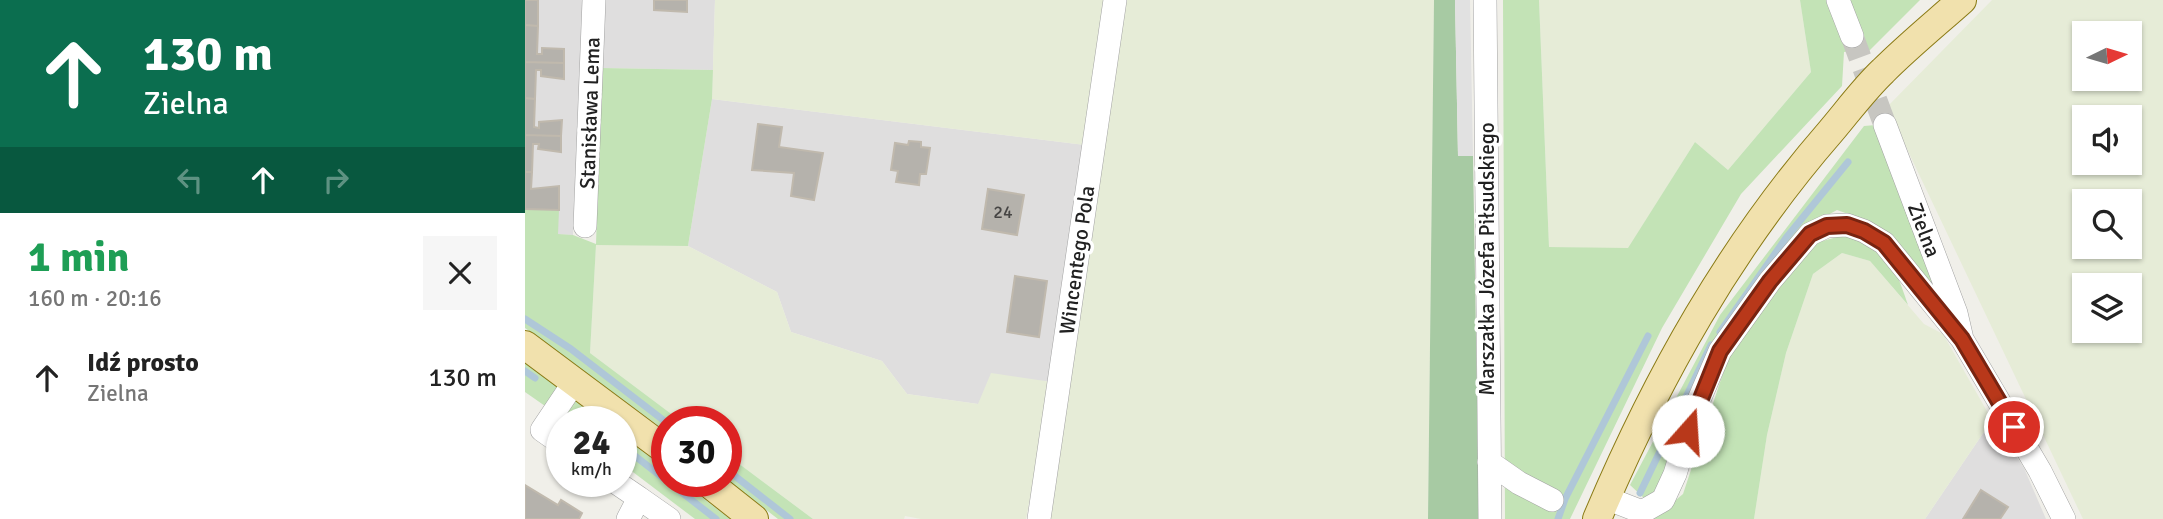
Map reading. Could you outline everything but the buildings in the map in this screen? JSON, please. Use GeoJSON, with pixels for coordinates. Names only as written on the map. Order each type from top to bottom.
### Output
{"type":"FeatureCollection","features":[{"type":"Feature","properties":{"kind":"main road"},"geometry":{"type":"LineString","coordinates":[[1602,508],[1640,419],[1676,350],[1734,254],[1804,161],[1881,72],[1962,0]]}},
{"type":"Feature","properties":{"kind":"main road"},"geometry":{"type":"LineString","coordinates":[[525,345],[651,438]]}},
{"type":"Feature","properties":{"kind":"main road"},"geometry":{"type":"LineString","coordinates":[[726,497],[754,519]]}},
{"type":"Feature","properties":{"kind":"street","name":"Stanisława Lema"},"geometry":{"type":"LineString","coordinates":[[585,226],[594,0]]}},
{"type":"Feature","properties":{"kind":"street","name":"Wincentego Pola"},"geometry":{"type":"LineString","coordinates":[[1039,519],[1115,0]]}},
{"type":"Feature","properties":{"kind":"street","name":"Marszałka Józefa Piłsudskiego"},"geometry":{"type":"LineString","coordinates":[[1485,0],[1490,519]]}},
{"type":"Feature","properties":{"kind":"street"},"geometry":{"type":"LineString","coordinates":[[1838,0],[1851,36]]}},
{"type":"Feature","properties":{"kind":"street","name":"Zielna"},"geometry":{"type":"LineString","coordinates":[[1885,125],[1956,313],[1962,339],[2040,471],[2064,519]]}},
{"type":"Feature","properties":{"kind":"street"},"geometry":{"type":"LineString","coordinates":[[1602,508],[1642,512],[1663,500],[1675,474],[1695,409],[1720,351],[1770,281],[1810,234],[1818,230],[1847,225],[1884,243],[1962,339]]}},
{"type":"Feature","properties":{"kind":"street"},"geometry":{"type":"LineString","coordinates":[[558,406],[575,381]]}},
{"type":"Feature","properties":{"kind":"street"},"geometry":{"type":"LineString","coordinates":[[1489,462],[1519,484],[1552,499]]}},
{"type":"Feature","properties":{"kind":"street"},"geometry":{"type":"LineString","coordinates":[[628,519],[639,498],[669,519]]}},
{"type":"Feature","properties":{"kind":"shaded area"},"geometry":{"type":"Polygon","coordinates":[[[525,0],[583,0],[573,235],[525,233],[525,0]]]}},
{"type":"Feature","properties":{"kind":"shaded area"},"geometry":{"type":"Polygon","coordinates":[[[604,0],[715,0],[713,70],[602,68],[604,0]]]}},
{"type":"Feature","properties":{"kind":"shaded area"},"geometry":{"type":"Polygon","coordinates":[[[1455,0],[1470,0],[1473,156],[1458,156],[1455,0]]]}},
{"type":"Feature","properties":{"kind":"shaded area"},"geometry":{"type":"Polygon","coordinates":[[[712,99],[1085,145],[1052,382],[978,404],[907,394],[882,361],[791,332],[777,292],[688,246],[712,99]]]}},
{"type":"Feature","properties":{"kind":"shaded area"},"geometry":{"type":"Polygon","coordinates":[[[1992,420],[2024,468],[2046,519],[1925,519],[1992,420]]]}},
{"type":"Feature","properties":{"kind":"green space"},"geometry":{"type":"Polygon","coordinates":[[[715,0],[1105,0],[1085,145],[712,99],[715,0]]]}},
{"type":"Feature","properties":{"kind":"green space"},"geometry":{"type":"Polygon","coordinates":[[[1121,0],[1434,0],[1428,519],[1048,519],[1121,0]]]}},
{"type":"Feature","properties":{"kind":"green space"},"geometry":{"type":"Polygon","coordinates":[[[1434,0],[1455,0],[1458,156],[1473,156],[1479,519],[1428,519],[1434,0]]]}},
{"type":"Feature","properties":{"kind":"green space"},"geometry":{"type":"Polygon","coordinates":[[[1503,0],[1539,0],[1549,247],[1628,248],[1695,142],[1728,170],[1811,72],[1800,0],[1834,0],[1853,51],[1844,52],[1842,86],[1741,194],[1662,328],[1570,519],[1505,519],[1503,0]]]}},
{"type":"Feature","properties":{"kind":"green space"},"geometry":{"type":"Polygon","coordinates":[[[1539,0],[1800,0],[1811,72],[1728,170],[1695,142],[1628,249],[1549,247],[1539,0]]]}},
{"type":"Feature","properties":{"kind":"green space"},"geometry":{"type":"Polygon","coordinates":[[[1848,0],[1920,0],[1868,52],[1848,0]]]}},
{"type":"Feature","properties":{"kind":"green space"},"geometry":{"type":"Polygon","coordinates":[[[1992,0],[2163,0],[2163,519],[2083,519],[1887,107],[1992,0]]]}},
{"type":"Feature","properties":{"kind":"green space"},"geometry":{"type":"Polygon","coordinates":[[[602,68],[713,70],[712,99],[688,246],[596,245],[590,353],[661,406],[651,406],[651,420],[637,410],[637,406],[632,406],[525,328],[525,209],[559,210],[558,234],[573,235],[596,244],[602,68]]]}},
{"type":"Feature","properties":{"kind":"green space"},"geometry":{"type":"Polygon","coordinates":[[[1876,125],[1937,296],[1868,221],[1837,210],[1806,227],[1729,322],[1660,488],[1645,499],[1630,485],[1720,315],[1864,126],[1876,125]]]}},
{"type":"Feature","properties":{"kind":"green space"},"geometry":{"type":"Polygon","coordinates":[[[1844,235],[1870,246],[1887,260],[1898,278],[1908,305],[1870,261],[1842,253],[1813,274],[1786,353],[1767,435],[1754,519],[1653,519],[1683,494],[1732,346],[1769,295],[1819,242],[1844,235]]]}},
{"type":"Feature","properties":{"kind":"green space"},"geometry":{"type":"Polygon","coordinates":[[[596,244],[688,246],[777,292],[791,332],[882,361],[907,394],[978,404],[991,373],[1052,382],[1026,519],[921,519],[905,516],[904,519],[813,519],[742,466],[742,406],[661,406],[590,353],[596,244]]]}},
{"type":"Feature","properties":{"kind":"green space"},"geometry":{"type":"Polygon","coordinates":[[[1842,253],[1870,261],[1924,324],[1943,334],[1992,420],[1925,519],[1754,519],[1767,435],[1786,353],[1813,274],[1842,253]]]}},
{"type":"Feature","properties":{"kind":"green space"},"geometry":{"type":"Polygon","coordinates":[[[525,361],[583,406],[546,407],[525,392],[525,361]]]}},
{"type":"Feature","properties":{"kind":"green space"},"geometry":{"type":"Polygon","coordinates":[[[637,447],[651,458],[651,486],[637,475],[637,447]]]}},
{"type":"Feature","properties":{"kind":"green space"},"geometry":{"type":"Polygon","coordinates":[[[742,466],[813,519],[778,519],[742,491],[742,466]]]}},
{"type":"Feature","properties":{"kind":"green space"},"geometry":{"type":"Polygon","coordinates":[[[666,497],[702,497],[730,519],[695,519],[666,497]]]}},
{"type":"Feature","properties":{"kind":"waterway"},"geometry":{"type":"LineString","coordinates":[[1720,332],[1786,238],[1848,162]]}},
{"type":"Feature","properties":{"kind":"waterway"},"geometry":{"type":"LineString","coordinates":[[525,319],[571,349],[651,411]]}},
{"type":"Feature","properties":{"kind":"waterway"},"geometry":{"type":"LineString","coordinates":[[1558,519],[1565,499],[1648,336]]}},
{"type":"Feature","properties":{"kind":"waterway"},"geometry":{"type":"LineString","coordinates":[[1640,493],[1711,345]]}},
{"type":"Feature","properties":{"kind":"waterway"},"geometry":{"type":"LineString","coordinates":[[525,371],[535,378]]}},
{"type":"Feature","properties":{"kind":"waterway"},"geometry":{"type":"LineString","coordinates":[[637,458],[651,468]]}},
{"type":"Feature","properties":{"kind":"waterway"},"geometry":{"type":"LineString","coordinates":[[742,482],[790,519]]}},
{"type":"Feature","properties":{"kind":"waterway"},"geometry":{"type":"LineString","coordinates":[[688,497],[716,519]]}},
{"type":"Feature","properties":{"kind":"tunnel"},"geometry":{"type":"LineString","coordinates":[[1852,36],[1885,125]]}},
{"type":"Feature","properties":{"kind":"route"},"geometry":{"type":"LineString","coordinates":[[1688,431],[1720,351],[1770,281],[1810,234],[1827,226],[1847,225],[1884,243],[1962,339],[2014,427]]}}]}
